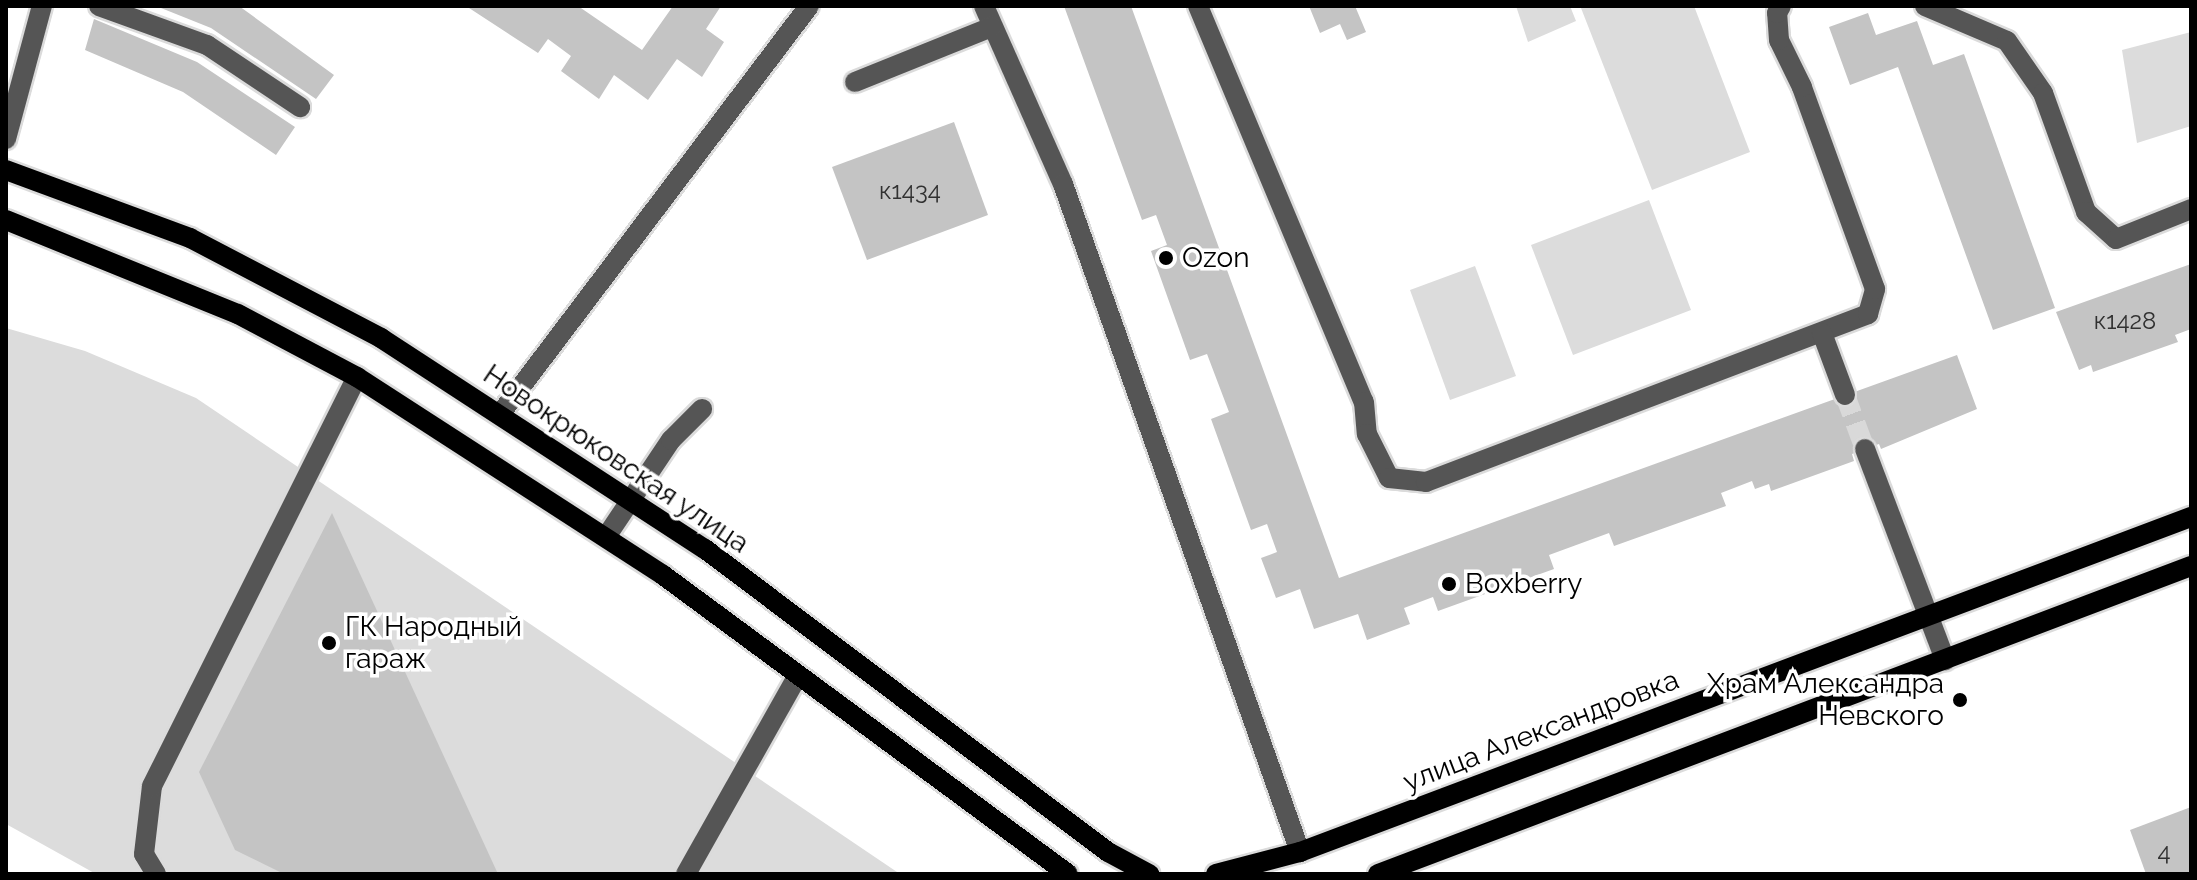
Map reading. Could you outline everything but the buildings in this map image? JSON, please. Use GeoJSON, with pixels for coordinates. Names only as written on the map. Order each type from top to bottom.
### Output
{"type":"FeatureCollection","features":[{"type":"Feature","properties":{"kind":"main road","name":"Новокрюковская улица"},"geometry":{"type":"LineString","coordinates":[[6,170],[138,217],[274,278],[501,413],[705,549],[1108,852],[1149,874]]}},
{"type":"Feature","properties":{"kind":"main road"},"geometry":{"type":"LineString","coordinates":[[6,220],[224,308],[357,377],[606,537],[1068,874]]}},
{"type":"Feature","properties":{"kind":"main road","name":"улица Александровка"},"geometry":{"type":"LineString","coordinates":[[1221,874],[1300,852],[2191,517]]}},
{"type":"Feature","properties":{"kind":"main road"},"geometry":{"type":"LineString","coordinates":[[1378,874],[2191,566]]}},
{"type":"Feature","properties":{"kind":"street"},"geometry":{"type":"LineString","coordinates":[[6,139],[42,6]]}},
{"type":"Feature","properties":{"kind":"street"},"geometry":{"type":"LineString","coordinates":[[99,6],[207,45],[300,107]]}},
{"type":"Feature","properties":{"kind":"street"},"geometry":{"type":"LineString","coordinates":[[501,413],[809,6]]}},
{"type":"Feature","properties":{"kind":"street"},"geometry":{"type":"LineString","coordinates":[[984,6],[1063,184],[1300,852]]}},
{"type":"Feature","properties":{"kind":"street"},"geometry":{"type":"LineString","coordinates":[[1198,6],[1364,402],[1367,434],[1389,478],[1426,482],[1868,314],[1875,289],[1802,87],[1779,40],[1777,13],[1781,6]]}},
{"type":"Feature","properties":{"kind":"street"},"geometry":{"type":"LineString","coordinates":[[1925,6],[2007,41],[2043,93],[2086,212],[2116,239],[2191,209]]}},
{"type":"Feature","properties":{"kind":"street"},"geometry":{"type":"LineString","coordinates":[[855,82],[992,27]]}},
{"type":"Feature","properties":{"kind":"street"},"geometry":{"type":"LineString","coordinates":[[1822,333],[1845,395]]}},
{"type":"Feature","properties":{"kind":"street"},"geometry":{"type":"LineString","coordinates":[[156,874],[144,854],[152,786],[357,377]]}},
{"type":"Feature","properties":{"kind":"street"},"geometry":{"type":"LineString","coordinates":[[606,537],[671,440],[702,409]]}},
{"type":"Feature","properties":{"kind":"street"},"geometry":{"type":"LineString","coordinates":[[1865,449],[1945,660]]}},
{"type":"Feature","properties":{"kind":"street"},"geometry":{"type":"LineString","coordinates":[[686,874],[798,675]]}},
{"type":"Feature","properties":{"kind":"street"},"geometry":{"type":"LineString","coordinates":[[1108,852],[1126,874]]}},
{"type":"Feature","properties":{"kind":"shaded area"},"geometry":{"type":"Polygon","coordinates":[[[1516,6],[1570,6],[1576,21],[1528,42],[1516,6]]]}},
{"type":"Feature","properties":{"kind":"shaded area"},"geometry":{"type":"Polygon","coordinates":[[[1694,6],[1750,152],[1652,190],[1581,8],[1694,6]]]}},
{"type":"Feature","properties":{"kind":"shaded area"},"geometry":{"type":"Polygon","coordinates":[[[2191,32],[2191,126],[2137,143],[2122,50],[2191,32]]]}},
{"type":"Feature","properties":{"kind":"shaded area"},"geometry":{"type":"Polygon","coordinates":[[[1649,200],[1691,310],[1573,355],[1531,245],[1649,200]]]}},
{"type":"Feature","properties":{"kind":"shaded area"},"geometry":{"type":"Polygon","coordinates":[[[1475,266],[1516,376],[1450,400],[1410,290],[1475,266]]]}},
{"type":"Feature","properties":{"kind":"shaded area"},"geometry":{"type":"Polygon","coordinates":[[[6,328],[85,351],[196,398],[900,874],[96,874],[6,824],[6,328]]]}},
{"type":"Feature","properties":{"kind":"tunnel"},"geometry":{"type":"LineString","coordinates":[[1845,395],[1865,449]]}},
{"type":"Feature","properties":{"kind":"place","name":"Ozon"},"geometry":{"type":"Point","coordinates":[1166,258]}},
{"type":"Feature","properties":{"kind":"place","name":"Boxberry"},"geometry":{"type":"Point","coordinates":[1449,584]}},
{"type":"Feature","properties":{"kind":"place","name":"ГК Народный гараж"},"geometry":{"type":"Point","coordinates":[329,643]}},
{"type":"Feature","properties":{"kind":"place","name":"Храм Александра Невского"},"geometry":{"type":"Point","coordinates":[1960,700]}}]}
